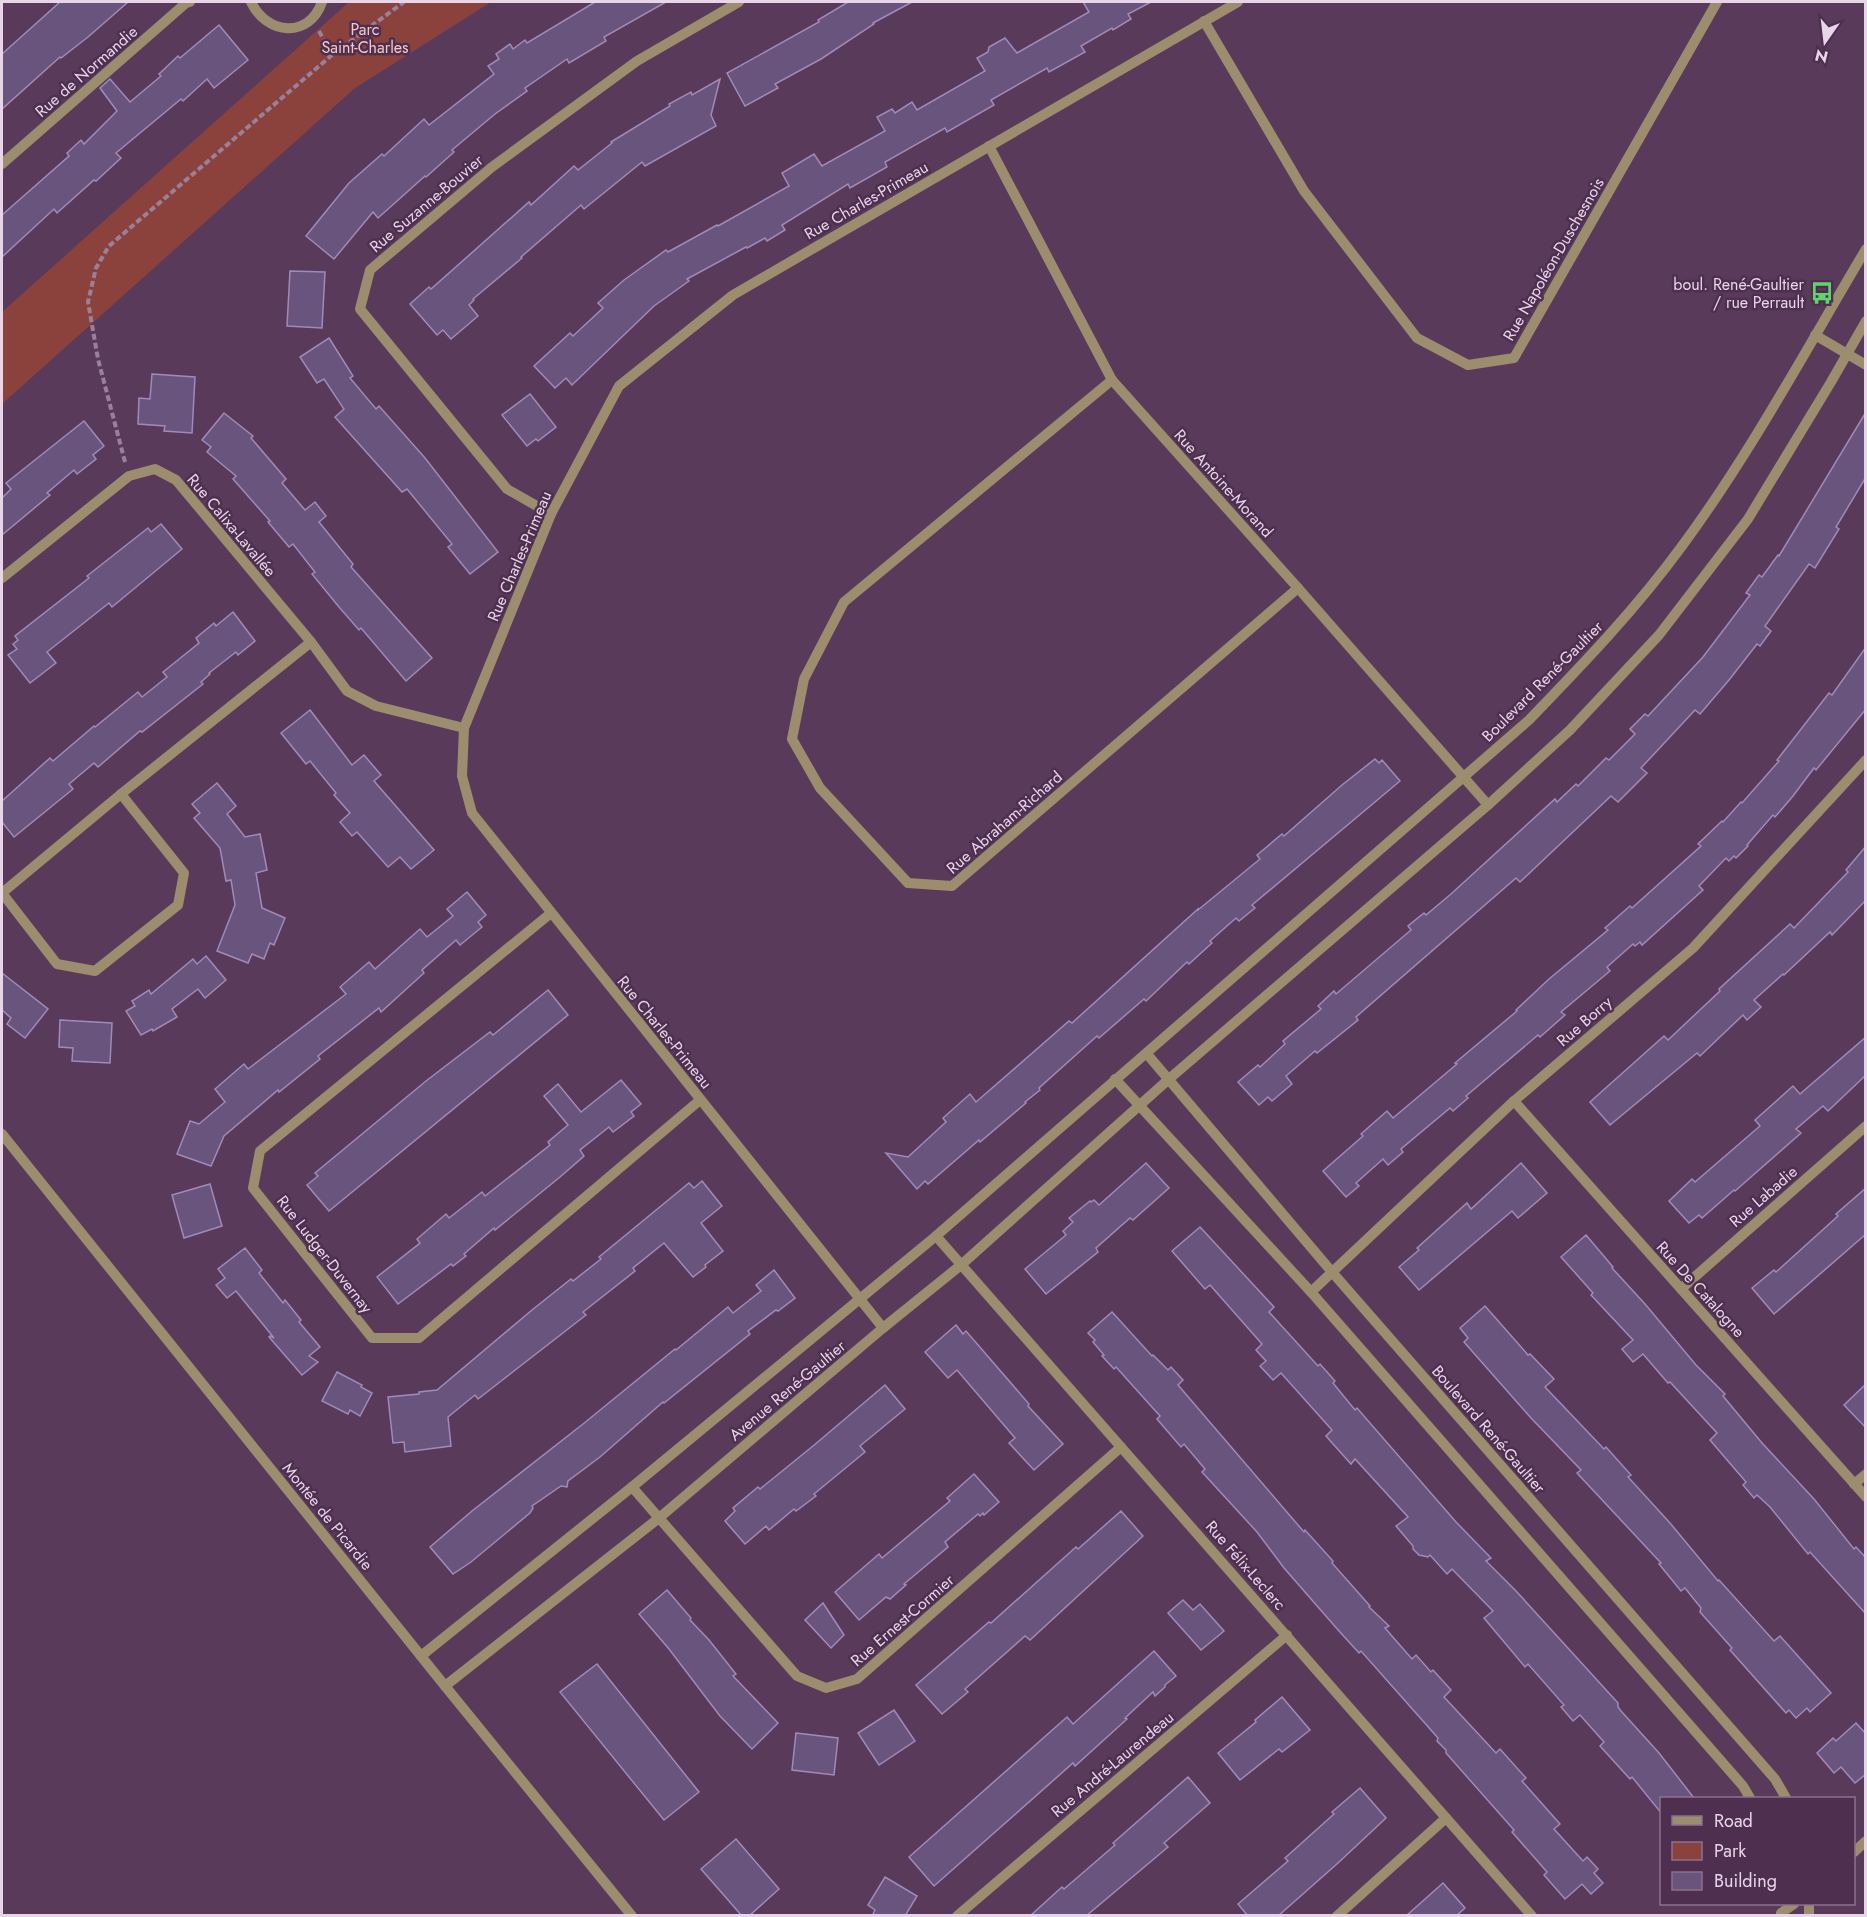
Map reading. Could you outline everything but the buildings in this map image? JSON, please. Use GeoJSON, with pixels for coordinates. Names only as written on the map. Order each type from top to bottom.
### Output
{"type":"FeatureCollection","features":[{"type":"Feature","properties":{"kind":"street","name":"Rue de Normandie"},"geometry":{"type":"LineString","coordinates":[[2,164],[186,3],[190,2]]}},
{"type":"Feature","properties":{"kind":"street"},"geometry":{"type":"LineString","coordinates":[[251,2],[256,12],[265,21],[276,27],[289,28],[302,26],[320,9],[322,2]]}},
{"type":"Feature","properties":{"kind":"street","name":"Rue Suzanne-Bouvier"},"geometry":{"type":"LineString","coordinates":[[551,514],[507,489],[360,309],[370,270],[492,167],[619,74],[740,2]]}},
{"type":"Feature","properties":{"kind":"street","name":"Rue Charles-Primeau"},"geometry":{"type":"LineString","coordinates":[[883,1328],[472,813],[462,776],[464,728],[551,514],[619,386],[733,295],[1238,2]]}},
{"type":"Feature","properties":{"kind":"street","name":"Rue Napoléon-Duschesnois"},"geometry":{"type":"LineString","coordinates":[[1204,21],[1304,191],[1418,338],[1468,365],[1514,357],[1717,2]]}},
{"type":"Feature","properties":{"kind":"street","name":"Rue Antoine-Morand"},"geometry":{"type":"LineString","coordinates":[[989,146],[1112,380],[1488,805]]}},
{"type":"Feature","properties":{"kind":"street","name":"Boulevard René-Gaultier"},"geometry":{"type":"LineString","coordinates":[[1115,1079],[1147,1054],[1464,778],[1529,720],[1587,661],[1638,603],[1682,547],[1723,488],[1866,249]]}},
{"type":"Feature","properties":{"kind":"street"},"geometry":{"type":"LineString","coordinates":[[1140,1106],[1488,805],[1570,730],[1659,635],[1748,519],[1866,321]]}},
{"type":"Feature","properties":{"kind":"street"},"geometry":{"type":"LineString","coordinates":[[1815,335],[1866,364]]}},
{"type":"Feature","properties":{"kind":"street","name":"Rue Abraham-Richard"},"geometry":{"type":"LineString","coordinates":[[1112,380],[844,602],[804,680],[792,739],[820,788],[908,883],[952,886],[1298,588]]}},
{"type":"Feature","properties":{"kind":"street","name":"Rue Calixa-Lavallée"},"geometry":{"type":"LineString","coordinates":[[2,578],[129,476],[154,469],[176,480],[311,642],[346,691],[376,706],[464,728]]}},
{"type":"Feature","properties":{"kind":"street"},"geometry":{"type":"LineString","coordinates":[[120,795],[184,873],[178,905],[95,971],[57,964],[2,893],[120,795],[311,642]]}},
{"type":"Feature","properties":{"kind":"street","name":"Rue Borry"},"geometry":{"type":"LineString","coordinates":[[1311,1292],[1514,1101],[1693,948],[1866,760]]}},
{"type":"Feature","properties":{"kind":"street","name":"Rue Ludger-Duvernay"},"geometry":{"type":"LineString","coordinates":[[550,913],[260,1151],[253,1188],[372,1338],[419,1338],[700,1100]]}},
{"type":"Feature","properties":{"kind":"street","name":"Boulevard René-Gaultier"},"geometry":{"type":"LineString","coordinates":[[1147,1054],[1332,1272],[1775,1779],[1785,1797]]}},
{"type":"Feature","properties":{"kind":"street"},"geometry":{"type":"LineString","coordinates":[[1115,1079],[1311,1292],[1743,1786],[1749,1797]]}},
{"type":"Feature","properties":{"kind":"street","name":"Avenue René-Gaultier"},"geometry":{"type":"LineString","coordinates":[[421,1656],[632,1487],[936,1236],[1115,1079]]}},
{"type":"Feature","properties":{"kind":"street","name":"Rue De Catalogne"},"geometry":{"type":"LineString","coordinates":[[1514,1101],[1866,1497]]}},
{"type":"Feature","properties":{"kind":"street","name":"Avenue René-Gaultier"},"geometry":{"type":"LineString","coordinates":[[445,1686],[659,1518],[961,1265],[1140,1106]]}},
{"type":"Feature","properties":{"kind":"street","name":"Rue Labadie"},"geometry":{"type":"LineString","coordinates":[[1681,1289],[1866,1126]]}},
{"type":"Feature","properties":{"kind":"street","name":"Montée de Picardie"},"geometry":{"type":"LineString","coordinates":[[2,1134],[632,1916]]}},
{"type":"Feature","properties":{"kind":"street","name":"Rue Félix-Leclerc"},"geometry":{"type":"LineString","coordinates":[[936,1236],[1532,1916]]}},
{"type":"Feature","properties":{"kind":"street","name":"Rue Ernest-Cormier"},"geometry":{"type":"LineString","coordinates":[[632,1487],[797,1676],[826,1688],[857,1679],[1121,1447]]}},
{"type":"Feature","properties":{"kind":"street"},"geometry":{"type":"LineString","coordinates":[[1854,1484],[1866,1474]]}},
{"type":"Feature","properties":{"kind":"street","name":"Rue André-Laurendeau"},"geometry":{"type":"LineString","coordinates":[[957,1916],[1287,1635]]}},
{"type":"Feature","properties":{"kind":"street"},"geometry":{"type":"LineString","coordinates":[[1338,1916],[1446,1818]]}},
{"type":"Feature","properties":{"kind":"path"},"geometry":{"type":"LineString","coordinates":[[129,476],[98,359],[88,302],[96,268],[109,246],[332,54],[404,2]]}},
{"type":"Feature","properties":{"kind":"path"},"geometry":{"type":"LineString","coordinates":[[312,18],[332,54]]}},
{"type":"Feature","properties":{"kind":"green space","name":"Parc Saint-Charles"},"geometry":{"type":"Polygon","coordinates":[[[349,2],[491,2],[355,88],[2,404],[2,312],[349,2]]]}},
{"type":"Feature","properties":{"kind":"place","name":"boul. René-Gaultier / rue Perrault"},"geometry":{"type":"Point","coordinates":[1822,293]}}]}
